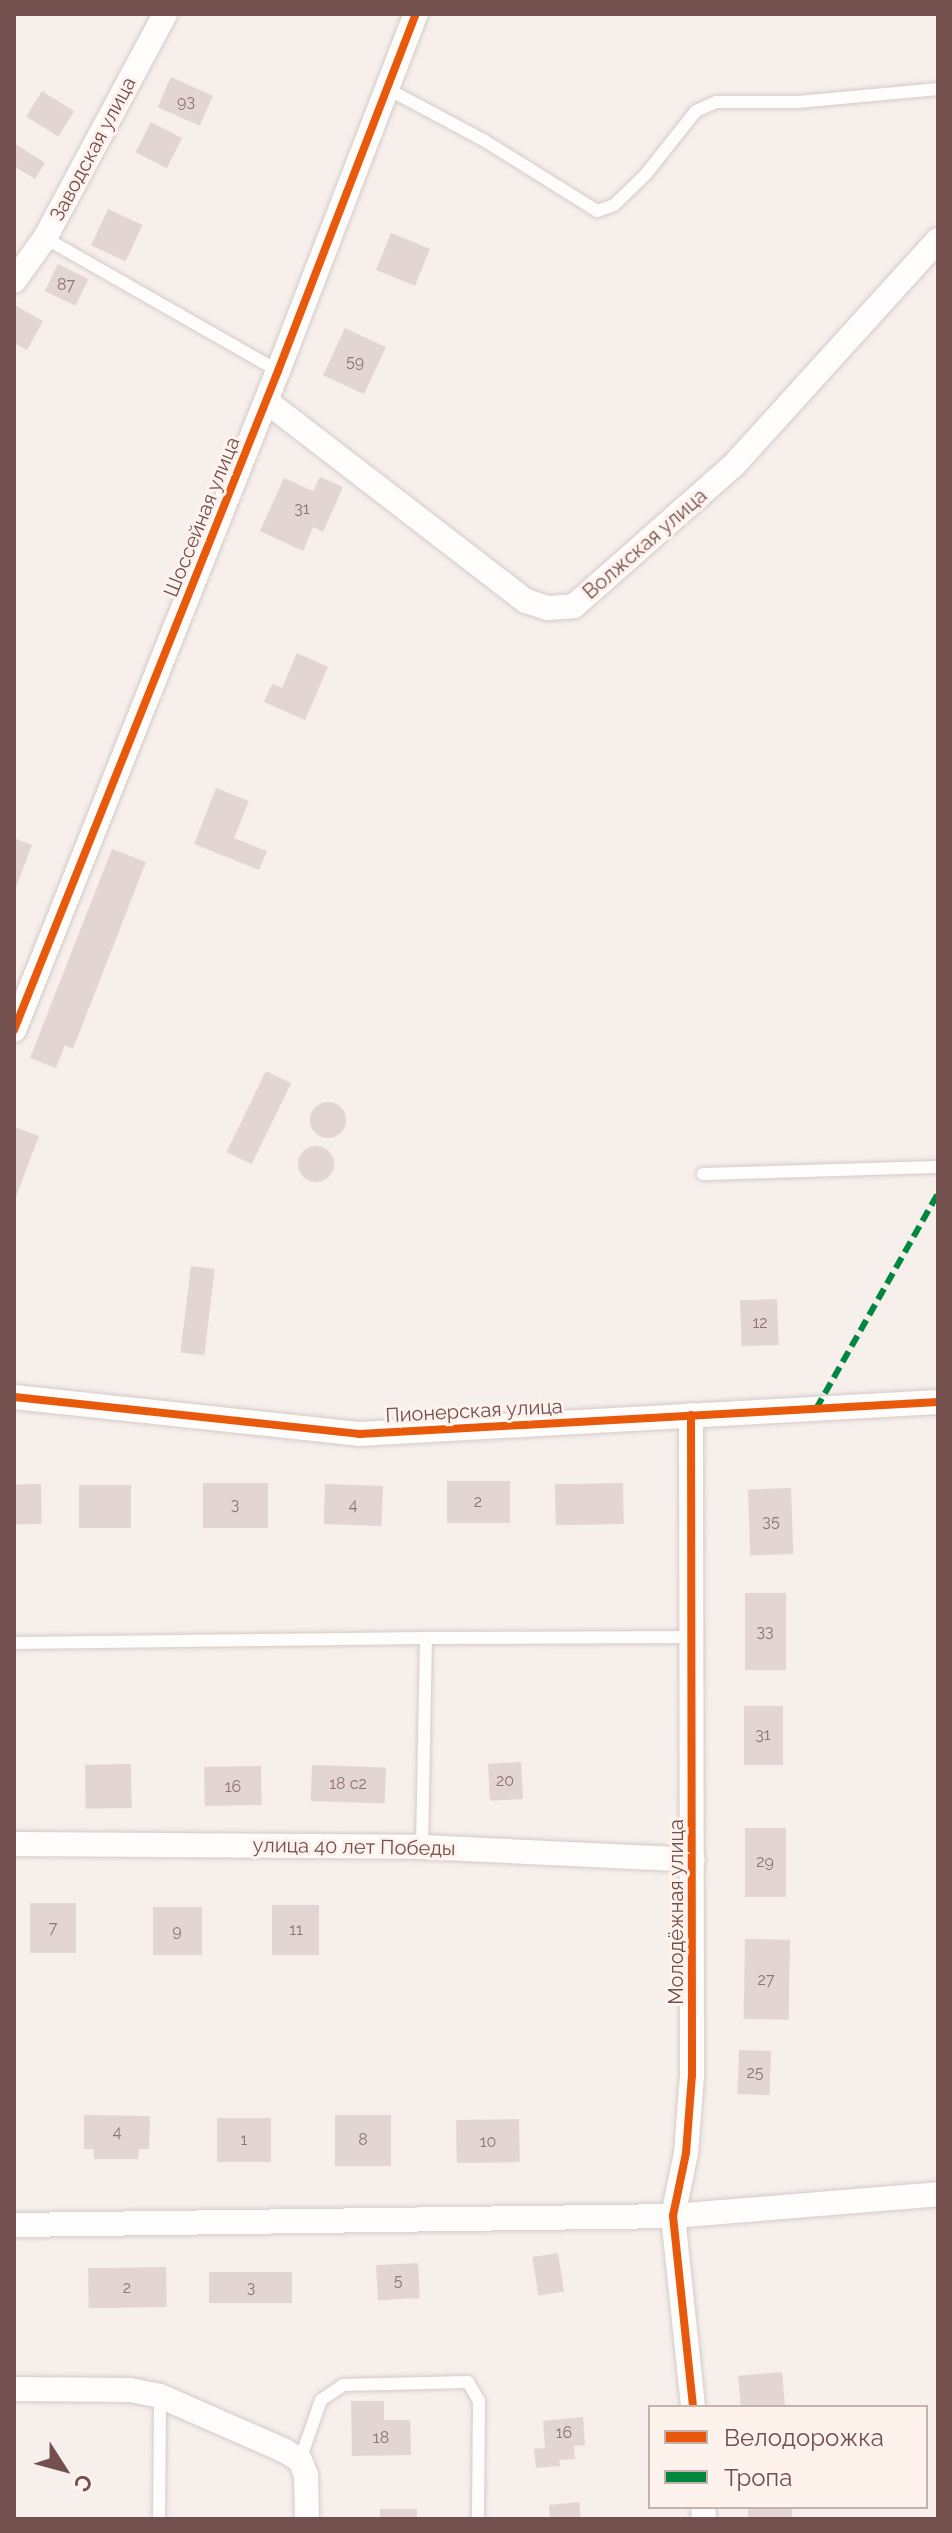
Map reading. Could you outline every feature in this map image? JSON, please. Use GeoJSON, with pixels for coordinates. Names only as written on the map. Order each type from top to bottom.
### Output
{"type":"FeatureCollection","features":[{"type":"Feature","properties":{"kind":"street","name":"Заводская улица"},"geometry":{"type":"LineString","coordinates":[[14,281],[45,238],[165,14]]}},
{"type":"Feature","properties":{"kind":"street","name":"Шоссейная улица"},"geometry":{"type":"LineString","coordinates":[[14,1030],[278,371],[416,14]]}},
{"type":"Feature","properties":{"kind":"street","name":"Волжская улица"},"geometry":{"type":"LineString","coordinates":[[266,401],[526,601],[548,608],[574,606],[733,466],[938,240]]}},
{"type":"Feature","properties":{"kind":"street","name":"Пионерская улица"},"geometry":{"type":"LineString","coordinates":[[14,1397],[359,1434],[938,1402]]}},
{"type":"Feature","properties":{"kind":"street","name":"Молодёжная улица"},"geometry":{"type":"LineString","coordinates":[[691,1415],[692,2075],[686,2153],[673,2216],[693,2405]]}},
{"type":"Feature","properties":{"kind":"street","name":"улица 40 лет Победы"},"geometry":{"type":"LineString","coordinates":[[14,1844],[422,1847],[693,1860]]}},
{"type":"Feature","properties":{"kind":"street"},"geometry":{"type":"LineString","coordinates":[[14,2225],[673,2216],[938,2194]]}},
{"type":"Feature","properties":{"kind":"street"},"geometry":{"type":"LineString","coordinates":[[14,2389],[130,2390],[160,2396],[285,2451],[300,2460],[306,2475],[307,2519]]}},
{"type":"Feature","properties":{"kind":"lane"},"geometry":{"type":"LineString","coordinates":[[388,89],[485,141],[597,211],[614,205],[646,174],[696,111],[716,102],[798,102],[938,89]]}},
{"type":"Feature","properties":{"kind":"lane"},"geometry":{"type":"LineString","coordinates":[[45,238],[278,371]]}},
{"type":"Feature","properties":{"kind":"lane"},"geometry":{"type":"LineString","coordinates":[[703,1174],[938,1167]]}},
{"type":"Feature","properties":{"kind":"lane"},"geometry":{"type":"LineString","coordinates":[[14,1643],[692,1637]]}},
{"type":"Feature","properties":{"kind":"lane"},"geometry":{"type":"LineString","coordinates":[[422,1847],[426,1638]]}},
{"type":"Feature","properties":{"kind":"lane"},"geometry":{"type":"LineString","coordinates":[[300,2460],[321,2400],[343,2385],[468,2382],[479,2401],[478,2519]]}},
{"type":"Feature","properties":{"kind":"lane"},"geometry":{"type":"LineString","coordinates":[[159,2519],[160,2396]]}},
{"type":"Feature","properties":{"kind":"building"},"geometry":{"type":"Polygon","coordinates":[[[171,77],[213,96],[200,126],[158,107],[171,77]]]}},
{"type":"Feature","properties":{"kind":"building"},"geometry":{"type":"Polygon","coordinates":[[[42,91],[74,111],[58,137],[26,116],[42,91]]]}},
{"type":"Feature","properties":{"kind":"building"},"geometry":{"type":"Polygon","coordinates":[[[151,122],[182,138],[167,168],[136,152],[151,122]]]}},
{"type":"Feature","properties":{"kind":"building"},"geometry":{"type":"Polygon","coordinates":[[[14,143],[45,163],[35,179],[14,166],[14,143]]]}},
{"type":"Feature","properties":{"kind":"building"},"geometry":{"type":"Polygon","coordinates":[[[108,209],[142,225],[126,261],[91,245],[108,209]]]}},
{"type":"Feature","properties":{"kind":"building"},"geometry":{"type":"Polygon","coordinates":[[[391,233],[430,249],[415,286],[376,270],[391,233]]]}},
{"type":"Feature","properties":{"kind":"building"},"geometry":{"type":"Polygon","coordinates":[[[58,264],[89,279],[75,306],[45,291],[58,264]]]}},
{"type":"Feature","properties":{"kind":"building"},"geometry":{"type":"Polygon","coordinates":[[[14,305],[43,321],[27,350],[14,343],[14,305]]]}},
{"type":"Feature","properties":{"kind":"building"},"geometry":{"type":"Polygon","coordinates":[[[345,328],[386,347],[364,394],[323,375],[345,328]]]}},
{"type":"Feature","properties":{"kind":"building"},"geometry":{"type":"Polygon","coordinates":[[[320,477],[343,487],[323,532],[313,527],[303,551],[260,531],[284,478],[313,491],[320,477]]]}},
{"type":"Feature","properties":{"kind":"building"},"geometry":{"type":"Polygon","coordinates":[[[297,653],[328,667],[305,720],[264,702],[272,684],[282,688],[297,653]]]}},
{"type":"Feature","properties":{"kind":"building"},"geometry":{"type":"Polygon","coordinates":[[[216,788],[249,801],[234,838],[267,851],[259,870],[194,844],[216,788]]]}},
{"type":"Feature","properties":{"kind":"building"},"geometry":{"type":"Polygon","coordinates":[[[14,838],[32,845],[14,893],[14,838]]]}},
{"type":"Feature","properties":{"kind":"building"},"geometry":{"type":"Polygon","coordinates":[[[112,849],[146,862],[73,1049],[65,1045],[56,1068],[30,1058],[112,849]]]}},
{"type":"Feature","properties":{"kind":"building"},"geometry":{"type":"Polygon","coordinates":[[[266,1071],[291,1083],[252,1164],[227,1152],[266,1071]]]}},
{"type":"Feature","properties":{"kind":"building"},"geometry":{"type":"Polygon","coordinates":[[[328,1102],[341,1107],[346,1120],[341,1133],[328,1138],[315,1133],[310,1120],[315,1107],[328,1102]]]}},
{"type":"Feature","properties":{"kind":"building"},"geometry":{"type":"Polygon","coordinates":[[[14,1127],[39,1136],[14,1202],[14,1127]]]}},
{"type":"Feature","properties":{"kind":"building"},"geometry":{"type":"Polygon","coordinates":[[[316,1146],[329,1151],[334,1164],[329,1177],[316,1182],[303,1177],[298,1164],[303,1151],[316,1146]]]}},
{"type":"Feature","properties":{"kind":"building"},"geometry":{"type":"Polygon","coordinates":[[[191,1266],[215,1269],[204,1355],[180,1352],[191,1266]]]}},
{"type":"Feature","properties":{"kind":"building"},"geometry":{"type":"Polygon","coordinates":[[[777,1299],[779,1345],[742,1346],[740,1300],[777,1299]]]}},
{"type":"Feature","properties":{"kind":"building"},"geometry":{"type":"Polygon","coordinates":[[[447,1481],[510,1481],[510,1523],[447,1523],[447,1481]]]}},
{"type":"Feature","properties":{"kind":"building"},"geometry":{"type":"Polygon","coordinates":[[[203,1483],[268,1483],[268,1528],[203,1528],[203,1483]]]}},
{"type":"Feature","properties":{"kind":"building"},"geometry":{"type":"Polygon","coordinates":[[[623,1483],[624,1524],[556,1525],[555,1484],[623,1483]]]}},
{"type":"Feature","properties":{"kind":"building"},"geometry":{"type":"Polygon","coordinates":[[[14,1484],[41,1484],[42,1524],[15,1524],[14,1484]]]}},
{"type":"Feature","properties":{"kind":"building"},"geometry":{"type":"Polygon","coordinates":[[[325,1484],[383,1486],[382,1526],[324,1524],[325,1484]]]}},
{"type":"Feature","properties":{"kind":"building"},"geometry":{"type":"Polygon","coordinates":[[[79,1485],[131,1485],[131,1528],[79,1528],[79,1485]]]}},
{"type":"Feature","properties":{"kind":"building"},"geometry":{"type":"Polygon","coordinates":[[[791,1488],[793,1554],[750,1555],[748,1490],[791,1488]]]}},
{"type":"Feature","properties":{"kind":"building"},"geometry":{"type":"Polygon","coordinates":[[[745,1593],[786,1593],[786,1670],[745,1670],[745,1593]]]}},
{"type":"Feature","properties":{"kind":"building"},"geometry":{"type":"Polygon","coordinates":[[[744,1706],[783,1706],[783,1765],[744,1765],[744,1706]]]}},
{"type":"Feature","properties":{"kind":"building"},"geometry":{"type":"Polygon","coordinates":[[[521,1762],[523,1799],[490,1801],[488,1764],[521,1762]]]}},
{"type":"Feature","properties":{"kind":"building"},"geometry":{"type":"Polygon","coordinates":[[[131,1764],[132,1808],[86,1809],[85,1765],[131,1764]]]}},
{"type":"Feature","properties":{"kind":"building"},"geometry":{"type":"Polygon","coordinates":[[[312,1765],[386,1768],[385,1804],[311,1801],[312,1765]]]}},
{"type":"Feature","properties":{"kind":"building"},"geometry":{"type":"Polygon","coordinates":[[[261,1766],[262,1805],[205,1806],[204,1767],[261,1766]]]}},
{"type":"Feature","properties":{"kind":"building"},"geometry":{"type":"Polygon","coordinates":[[[745,1828],[786,1828],[786,1897],[745,1897],[745,1828]]]}},
{"type":"Feature","properties":{"kind":"building"},"geometry":{"type":"Polygon","coordinates":[[[30,1903],[76,1903],[76,1953],[30,1953],[30,1903]]]}},
{"type":"Feature","properties":{"kind":"building"},"geometry":{"type":"Polygon","coordinates":[[[272,1905],[319,1905],[319,1955],[272,1955],[272,1905]]]}},
{"type":"Feature","properties":{"kind":"building"},"geometry":{"type":"Polygon","coordinates":[[[153,1907],[202,1907],[202,1955],[153,1955],[153,1907]]]}},
{"type":"Feature","properties":{"kind":"building"},"geometry":{"type":"Polygon","coordinates":[[[745,1939],[790,1940],[789,2020],[744,2019],[745,1939]]]}},
{"type":"Feature","properties":{"kind":"building"},"geometry":{"type":"Polygon","coordinates":[[[739,2050],[771,2051],[769,2095],[737,2094],[739,2050]]]}},
{"type":"Feature","properties":{"kind":"building"},"geometry":{"type":"Polygon","coordinates":[[[84,2115],[150,2116],[149,2149],[139,2149],[138,2159],[94,2159],[94,2149],[84,2149],[84,2115]]]}},
{"type":"Feature","properties":{"kind":"building"},"geometry":{"type":"Polygon","coordinates":[[[335,2115],[391,2115],[391,2166],[335,2166],[335,2115]]]}},
{"type":"Feature","properties":{"kind":"building"},"geometry":{"type":"Polygon","coordinates":[[[217,2118],[271,2118],[271,2162],[217,2162],[217,2118]]]}},
{"type":"Feature","properties":{"kind":"building"},"geometry":{"type":"Polygon","coordinates":[[[519,2119],[520,2162],[457,2163],[456,2120],[519,2119]]]}},
{"type":"Feature","properties":{"kind":"building"},"geometry":{"type":"Polygon","coordinates":[[[558,2253],[564,2292],[538,2296],[532,2257],[558,2253]]]}},
{"type":"Feature","properties":{"kind":"building"},"geometry":{"type":"Polygon","coordinates":[[[418,2263],[420,2298],[378,2300],[376,2265],[418,2263]]]}},
{"type":"Feature","properties":{"kind":"building"},"geometry":{"type":"Polygon","coordinates":[[[166,2267],[167,2307],[89,2308],[88,2268],[166,2267]]]}},
{"type":"Feature","properties":{"kind":"building"},"geometry":{"type":"Polygon","coordinates":[[[209,2272],[292,2272],[292,2303],[209,2303],[209,2272]]]}},
{"type":"Feature","properties":{"kind":"building"},"geometry":{"type":"Polygon","coordinates":[[[782,2372],[785,2405],[741,2405],[738,2376],[782,2372]]]}},
{"type":"Feature","properties":{"kind":"building"},"geometry":{"type":"Polygon","coordinates":[[[351,2401],[384,2401],[384,2420],[410,2420],[411,2455],[352,2456],[351,2401]]]}},
{"type":"Feature","properties":{"kind":"building"},"geometry":{"type":"Polygon","coordinates":[[[583,2417],[585,2445],[574,2446],[575,2459],[559,2460],[560,2466],[536,2468],[534,2449],[545,2448],[543,2421],[583,2417]]]}},
{"type":"Feature","properties":{"kind":"building"},"geometry":{"type":"Polygon","coordinates":[[[579,2502],[581,2519],[550,2519],[549,2505],[579,2502]]]}},
{"type":"Feature","properties":{"kind":"building"},"geometry":{"type":"Polygon","coordinates":[[[380,2509],[417,2509],[417,2519],[380,2519],[380,2509]]]}},
{"type":"Feature","properties":{"kind":"building"},"geometry":{"type":"Polygon","coordinates":[[[748,2509],[792,2509],[792,2519],[748,2519],[748,2509]]]}},
{"type":"Feature","properties":{"kind":"marked path"},"geometry":{"type":"LineString","coordinates":[[816,1409],[938,1193]]}},
{"type":"Feature","properties":{"kind":"cycle path"},"geometry":{"type":"LineString","coordinates":[[14,1030],[278,371],[416,14]]}},
{"type":"Feature","properties":{"kind":"cycle path"},"geometry":{"type":"LineString","coordinates":[[14,1397],[359,1434],[938,1402]]}},
{"type":"Feature","properties":{"kind":"cycle path"},"geometry":{"type":"LineString","coordinates":[[691,1415],[692,2075],[686,2153],[673,2216],[693,2405]]}}]}
